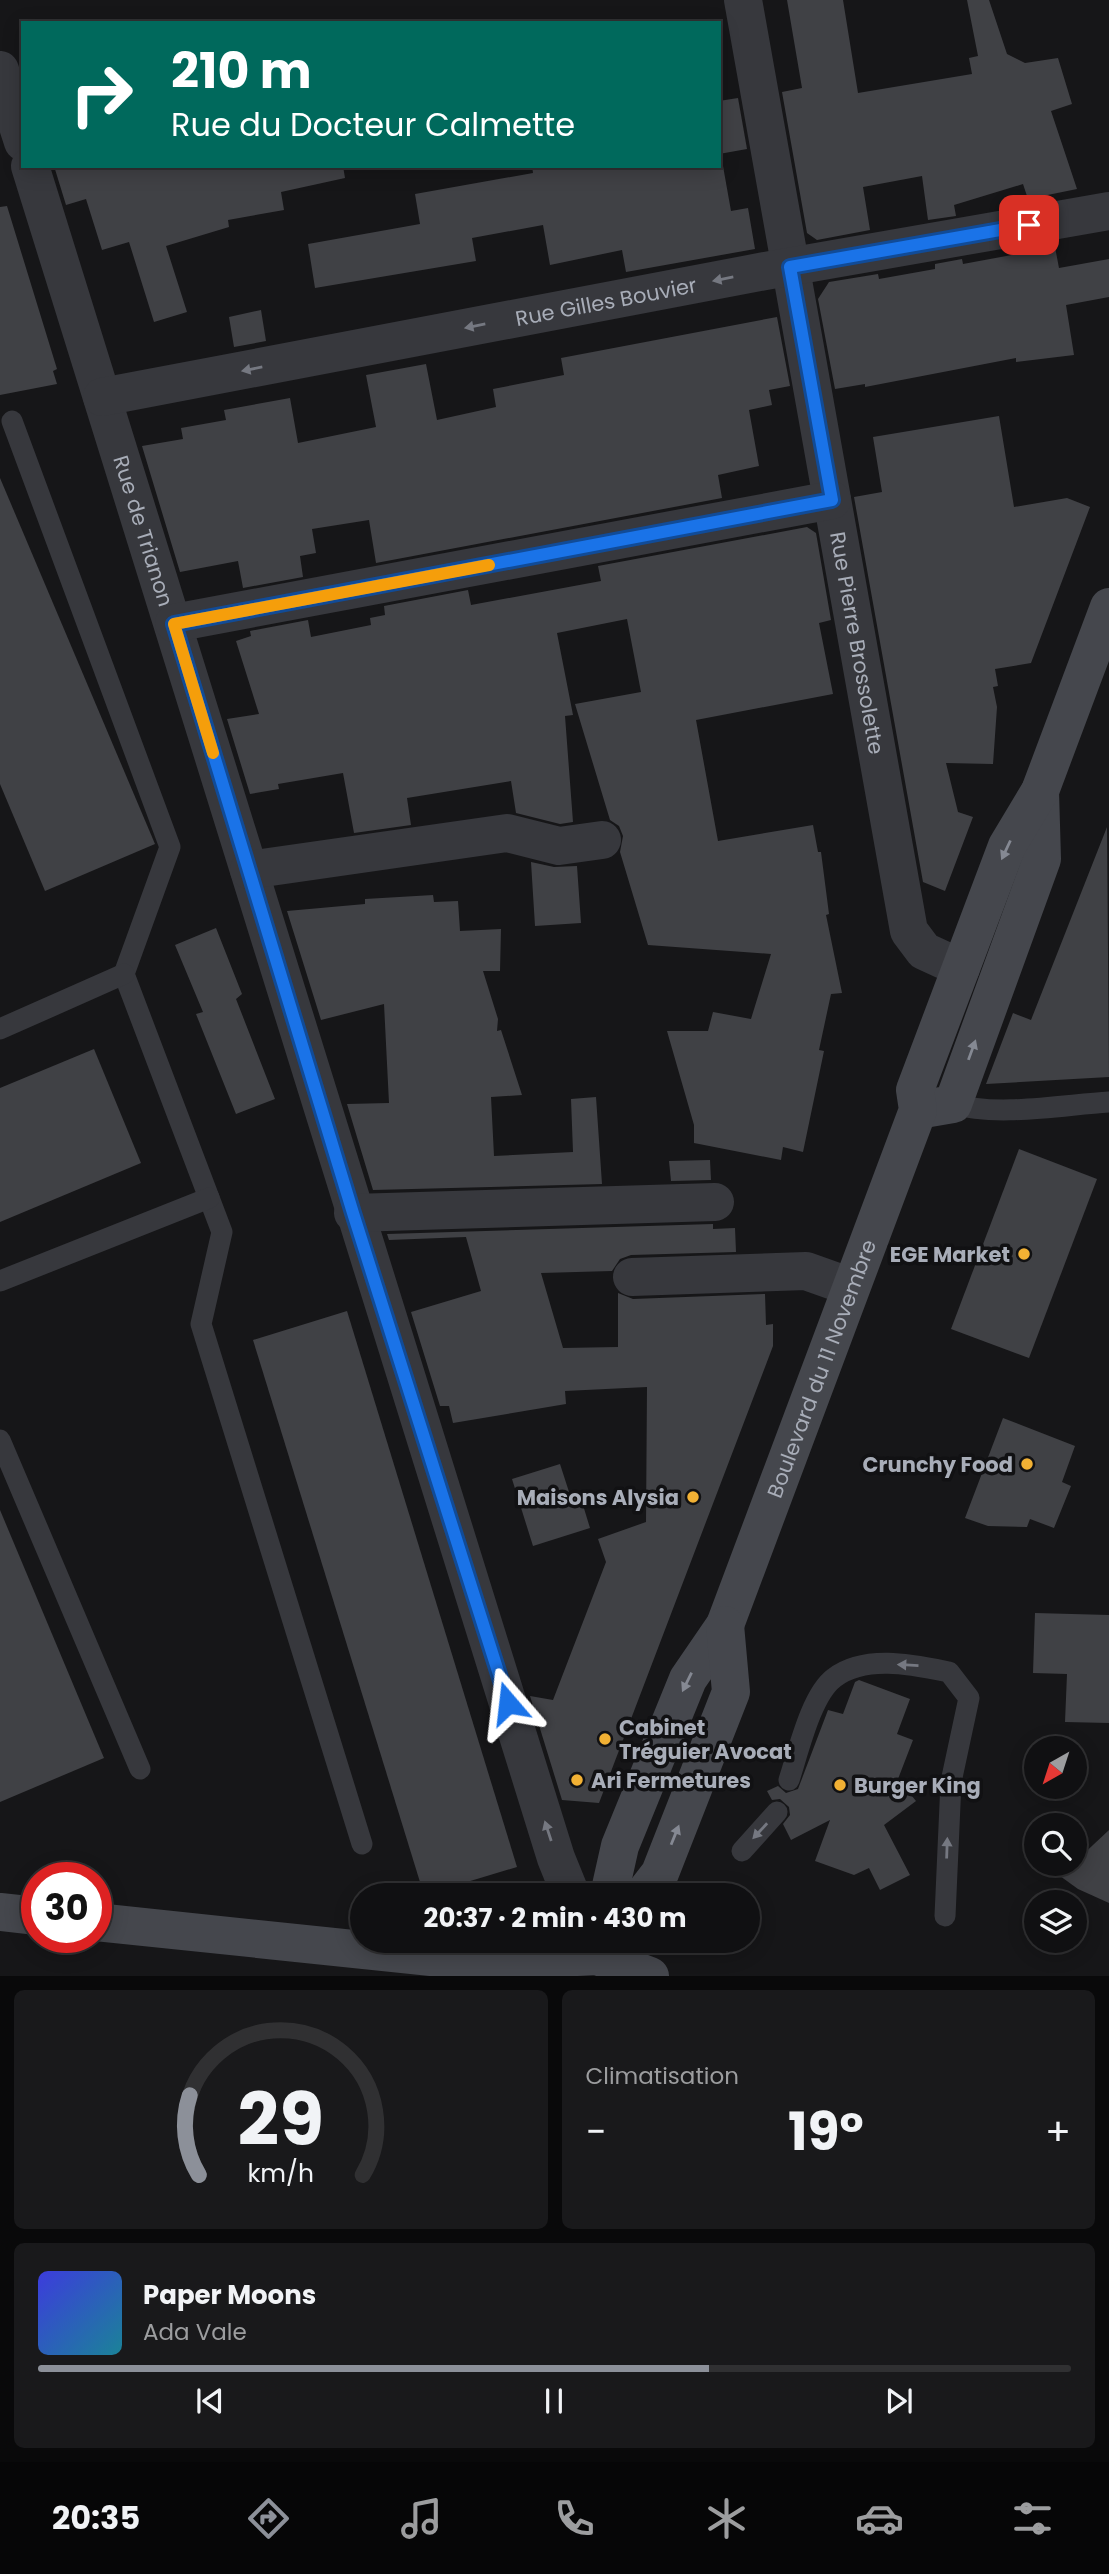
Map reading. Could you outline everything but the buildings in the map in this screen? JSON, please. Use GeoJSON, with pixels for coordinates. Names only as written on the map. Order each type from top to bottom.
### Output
{"type":"FeatureCollection","features":[{"type":"Feature","properties":{"kind":"main road","name":"Boulevard du 11 Novembre"},"geometry":{"type":"LineString","coordinates":[[935,1107],[915,1090],[1007,846],[1040,791],[1109,607]]}},
{"type":"Feature","properties":{"kind":"main road","name":"Boulevard du 11 Novembre"},"geometry":{"type":"LineString","coordinates":[[612,1883],[620,1846],[688,1678],[725,1625],[851,1287],[935,1107],[1042,859],[1040,791]]}},
{"type":"Feature","properties":{"kind":"main road","name":"Boulevard du 11 Novembre"},"geometry":{"type":"LineString","coordinates":[[653,1883],[660,1874],[732,1692],[725,1625]]}},
{"type":"Feature","properties":{"kind":"main road"},"geometry":{"type":"LineString","coordinates":[[0,1912],[21,1914]]}},
{"type":"Feature","properties":{"kind":"main road"},"geometry":{"type":"LineString","coordinates":[[112,1924],[478,1962],[597,1955],[650,1976]]}},
{"type":"Feature","properties":{"kind":"street","name":"Rue Pierre Brossolette"},"geometry":{"type":"LineString","coordinates":[[743,0],[909,931],[925,951],[961,968]]}},
{"type":"Feature","properties":{"kind":"street"},"geometry":{"type":"LineString","coordinates":[[0,70],[21,136]]}},
{"type":"Feature","properties":{"kind":"street","name":"Rue de Trianon"},"geometry":{"type":"LineString","coordinates":[[31,168],[174,624],[353,1213],[566,1883]]}},
{"type":"Feature","properties":{"kind":"street","name":"Rue Gilles Bouvier"},"geometry":{"type":"LineString","coordinates":[[102,397],[790,267],[1109,211]]}},
{"type":"Feature","properties":{"kind":"street"},"geometry":{"type":"LineString","coordinates":[[174,624],[832,500]]}},
{"type":"Feature","properties":{"kind":"street"},"geometry":{"type":"LineString","coordinates":[[249,870],[507,833],[559,846],[602,840]]}},
{"type":"Feature","properties":{"kind":"street"},"geometry":{"type":"LineString","coordinates":[[353,1213],[715,1202]]}},
{"type":"Feature","properties":{"kind":"street"},"geometry":{"type":"LineString","coordinates":[[632,1277],[806,1271],[851,1287]]}},
{"type":"Feature","properties":{"kind":"lane"},"geometry":{"type":"LineString","coordinates":[[12,421],[170,847],[124,974],[222,1232],[201,1324],[362,1844]]}},
{"type":"Feature","properties":{"kind":"lane"},"geometry":{"type":"LineString","coordinates":[[0,1029],[124,974]]}},
{"type":"Feature","properties":{"kind":"lane"},"geometry":{"type":"LineString","coordinates":[[935,1107],[999,1109],[1109,1102]]}},
{"type":"Feature","properties":{"kind":"lane"},"geometry":{"type":"LineString","coordinates":[[0,1281],[209,1198]]}},
{"type":"Feature","properties":{"kind":"lane"},"geometry":{"type":"LineString","coordinates":[[0,1440],[139,1769]]}},
{"type":"Feature","properties":{"kind":"lane"},"geometry":{"type":"LineString","coordinates":[[789,1780],[814,1706],[833,1678],[865,1665],[911,1664],[949,1672],[969,1698],[951,1782],[945,1916]]}},
{"type":"Feature","properties":{"kind":"lane"},"geometry":{"type":"LineString","coordinates":[[742,1851],[777,1812]]}},
{"type":"Feature","properties":{"kind":"slow traffic"},"geometry":{"type":"LineString","coordinates":[[213,753],[174,624],[489,565]]}},
{"type":"Feature","properties":{"kind":"place","name":"EGE Market"},"geometry":{"type":"Point","coordinates":[1024,1254]}},
{"type":"Feature","properties":{"kind":"place","name":"Crunchy Food"},"geometry":{"type":"Point","coordinates":[1027,1464]}},
{"type":"Feature","properties":{"kind":"place","name":"Maisons Alysia"},"geometry":{"type":"Point","coordinates":[693,1497]}},
{"type":"Feature","properties":{"kind":"place","name":"Cabinet Tréguier Avocat"},"geometry":{"type":"Point","coordinates":[605,1739]}},
{"type":"Feature","properties":{"kind":"place","name":"Ari Fermetures"},"geometry":{"type":"Point","coordinates":[577,1780]}},
{"type":"Feature","properties":{"kind":"place","name":"Burger King"},"geometry":{"type":"Point","coordinates":[840,1785]}},
{"type":"Feature","properties":{"kind":"route"},"geometry":{"type":"LineString","coordinates":[[508,1703],[353,1213],[174,624],[832,500],[790,267],[1029,225]]}}]}
